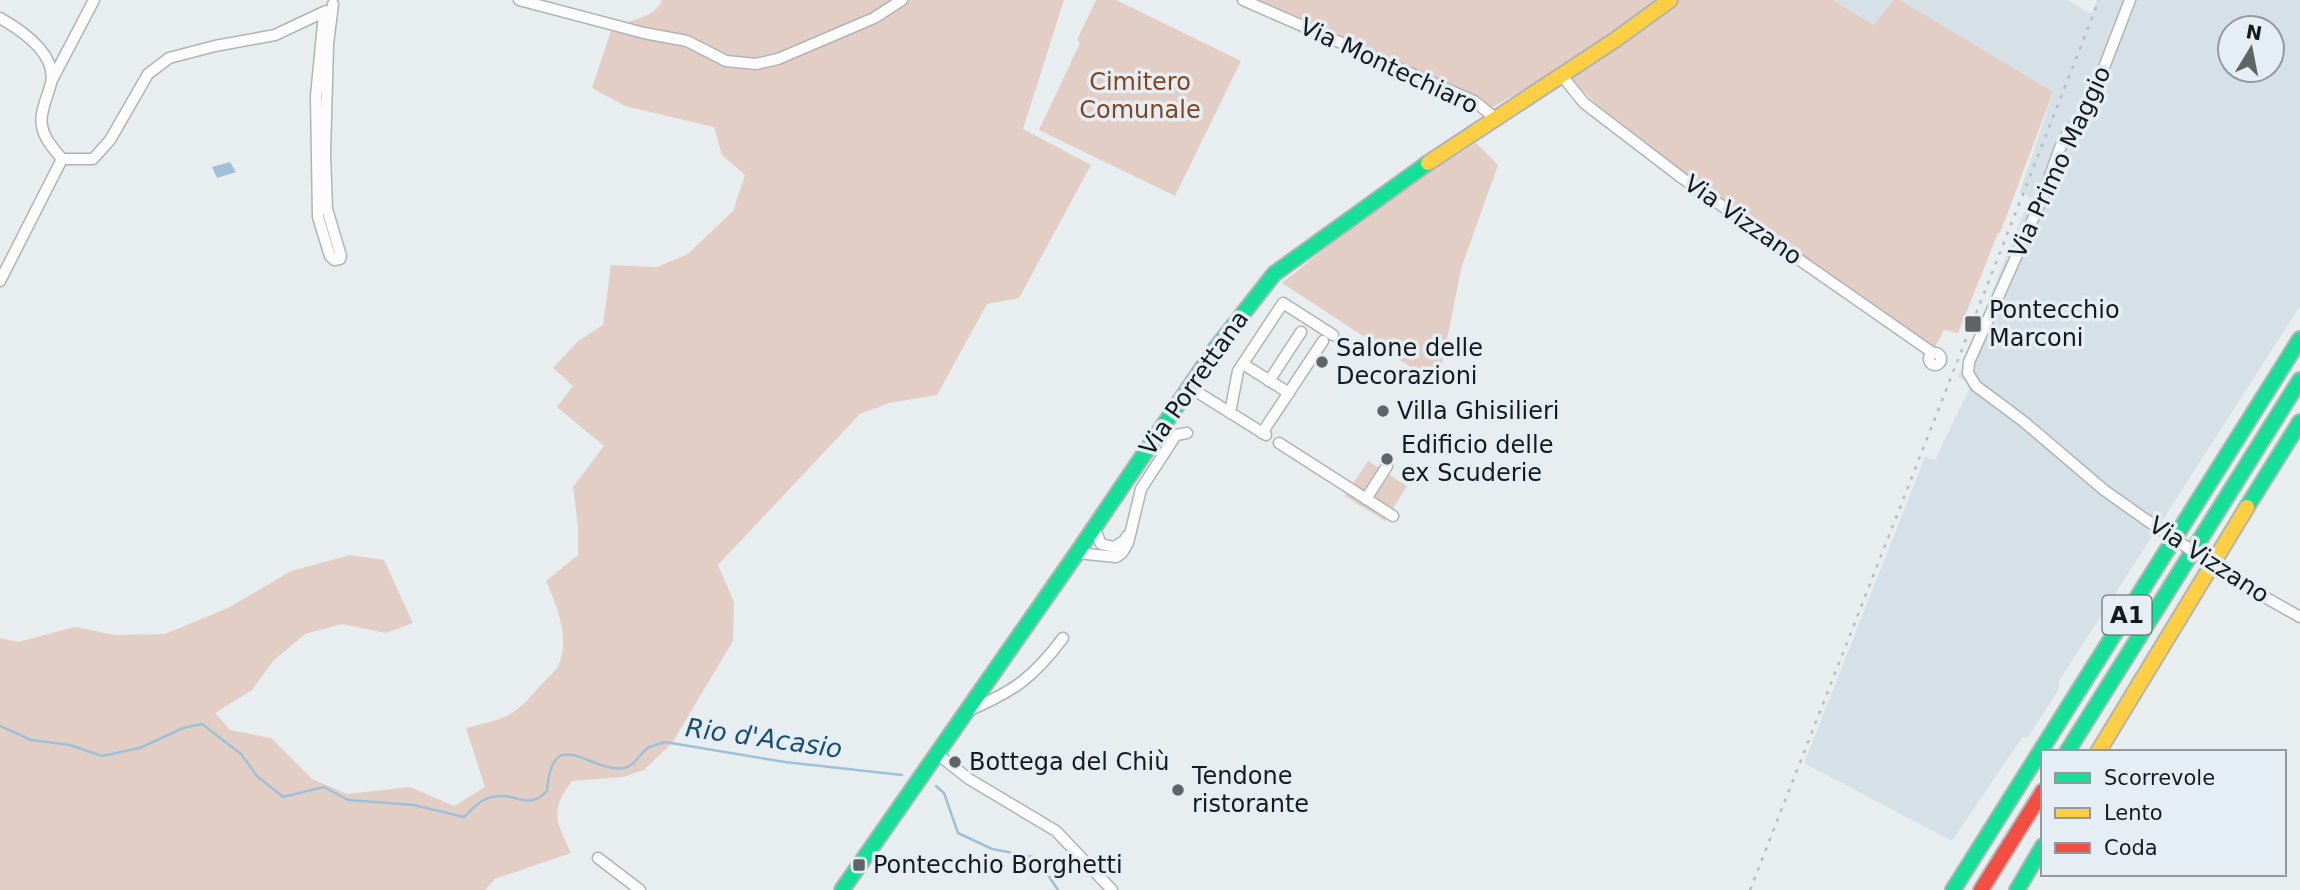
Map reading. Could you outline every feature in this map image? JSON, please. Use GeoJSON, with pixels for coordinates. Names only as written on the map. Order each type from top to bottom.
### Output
{"type":"FeatureCollection","features":[{"type":"Feature","properties":{"kind":"main road","name":"Via Porrettana"},"geometry":{"type":"LineString","coordinates":[[842,890],[964,712],[1077,554],[1094,536],[1189,387],[1274,274],[1391,188],[1562,76],[1670,0]]}},
{"type":"Feature","properties":{"kind":"main road","name":"A1"},"geometry":{"type":"LineString","coordinates":[[2041,750],[2300,339]]}},
{"type":"Feature","properties":{"kind":"main road","name":"A1"},"geometry":{"type":"LineString","coordinates":[[2068,750],[2300,380]]}},
{"type":"Feature","properties":{"kind":"main road"},"geometry":{"type":"LineString","coordinates":[[2099,750],[2300,422]]}},
{"type":"Feature","properties":{"kind":"main road","name":"A1"},"geometry":{"type":"LineString","coordinates":[[1953,890],[2041,750]]}},
{"type":"Feature","properties":{"kind":"main road"},"geometry":{"type":"LineString","coordinates":[[1981,890],[2041,794]]}},
{"type":"Feature","properties":{"kind":"main road"},"geometry":{"type":"LineString","coordinates":[[2017,890],[2041,848]]}},
{"type":"Feature","properties":{"kind":"street"},"geometry":{"type":"LineString","coordinates":[[62,159],[47,140],[41,124],[52,80],[94,0]]}},
{"type":"Feature","properties":{"kind":"street"},"geometry":{"type":"LineString","coordinates":[[519,0],[644,33],[687,40],[726,61],[756,64],[778,59],[874,18],[902,0]]}},
{"type":"Feature","properties":{"kind":"street","name":"Via Montechiaro"},"geometry":{"type":"LineString","coordinates":[[1243,0],[1474,101],[1495,118]]}},
{"type":"Feature","properties":{"kind":"street","name":"Via Primo Maggio"},"geometry":{"type":"LineString","coordinates":[[1969,362],[2041,201],[2064,139],[2069,130],[2086,114],[2130,0]]}},
{"type":"Feature","properties":{"kind":"street"},"geometry":{"type":"LineString","coordinates":[[62,159],[93,159],[110,140],[148,74],[169,58],[275,35],[324,14],[334,2]]}},
{"type":"Feature","properties":{"kind":"street"},"geometry":{"type":"LineString","coordinates":[[324,14],[316,96],[318,217],[330,256],[334,260],[340,259],[341,253],[327,209],[325,154],[328,44],[334,2]]}},
{"type":"Feature","properties":{"kind":"street"},"geometry":{"type":"LineString","coordinates":[[0,18],[25,33],[48,61],[52,80]]}},
{"type":"Feature","properties":{"kind":"street","name":"Via Vizzano"},"geometry":{"type":"LineString","coordinates":[[1562,76],[1584,103],[1682,178],[1929,352]]}},
{"type":"Feature","properties":{"kind":"street"},"geometry":{"type":"LineString","coordinates":[[0,281],[62,159]]}},
{"type":"Feature","properties":{"kind":"street"},"geometry":{"type":"LineString","coordinates":[[1189,387],[1230,413],[1265,435],[1289,393],[1328,336],[1283,303],[1238,371],[1230,413]]}},
{"type":"Feature","properties":{"kind":"street"},"geometry":{"type":"LineString","coordinates":[[1269,381],[1301,332]]}},
{"type":"Feature","properties":{"kind":"street","name":"Via Vizzano"},"geometry":{"type":"LineString","coordinates":[[1969,362],[1968,373],[1976,386],[2023,421],[2104,490],[2240,583],[2300,617]]}},
{"type":"Feature","properties":{"kind":"street"},"geometry":{"type":"LineString","coordinates":[[1243,364],[1289,393]]}},
{"type":"Feature","properties":{"kind":"street"},"geometry":{"type":"LineString","coordinates":[[1077,554],[1116,557],[1122,552],[1128,543],[1141,489],[1176,435],[1187,433]]}},
{"type":"Feature","properties":{"kind":"street"},"geometry":{"type":"LineString","coordinates":[[1279,443],[1394,516]]}},
{"type":"Feature","properties":{"kind":"street"},"geometry":{"type":"LineString","coordinates":[[1366,499],[1387,466]]}},
{"type":"Feature","properties":{"kind":"street"},"geometry":{"type":"LineString","coordinates":[[1094,536],[1114,547],[1124,541],[1132,526]]}},
{"type":"Feature","properties":{"kind":"street"},"geometry":{"type":"LineString","coordinates":[[964,712],[1016,688],[1036,670],[1063,638]]}},
{"type":"Feature","properties":{"kind":"street"},"geometry":{"type":"LineString","coordinates":[[936,753],[969,779],[1056,831],[1112,890]]}},
{"type":"Feature","properties":{"kind":"street"},"geometry":{"type":"LineString","coordinates":[[598,858],[639,890]]}},
{"type":"Feature","properties":{"kind":"shaded area"},"geometry":{"type":"Polygon","coordinates":[[[1833,0],[1893,0],[1874,25],[1833,0]]]}},
{"type":"Feature","properties":{"kind":"shaded area"},"geometry":{"type":"Polygon","coordinates":[[[1900,0],[2067,0],[2091,14],[2097,0],[2300,0],[2300,306],[2059,681],[2059,689],[2028,737],[2022,737],[1952,841],[1804,763],[1925,457],[1935,460],[1971,385],[1958,377],[2030,197],[2020,192],[2053,93],[1900,0]]]}},
{"type":"Feature","properties":{"kind":"green space"},"geometry":{"type":"Polygon","coordinates":[[[662,0],[1064,0],[1023,129],[1091,165],[1019,298],[987,304],[937,395],[889,403],[860,414],[718,565],[734,602],[733,641],[672,743],[644,770],[623,777],[572,781],[560,801],[557,816],[571,853],[495,879],[485,890],[0,890],[0,638],[18,642],[75,627],[115,635],[165,634],[228,608],[291,571],[350,555],[384,560],[413,623],[386,633],[342,624],[305,634],[273,661],[252,690],[215,713],[230,730],[271,738],[312,779],[347,794],[410,787],[454,806],[485,787],[466,728],[500,719],[515,711],[558,666],[562,656],[563,634],[546,581],[578,555],[573,487],[604,446],[557,407],[573,386],[553,368],[578,341],[603,325],[611,265],[657,267],[688,254],[733,211],[745,175],[722,155],[714,127],[625,106],[592,88],[613,25],[648,15],[662,0]]]}},
{"type":"Feature","properties":{"kind":"green space","name":"Cimitero Comunale"},"geometry":{"type":"Polygon","coordinates":[[[1096,0],[1116,0],[1241,61],[1175,196],[1039,130],[1080,43],[1077,40],[1096,0]]]}},
{"type":"Feature","properties":{"kind":"green space"},"geometry":{"type":"Polygon","coordinates":[[[1251,0],[1833,0],[1874,25],[1893,0],[1900,0],[2053,92],[2000,233],[1958,333],[1944,330],[1934,349],[1714,196],[1595,103],[1561,69],[1491,108],[1251,0]]]}},
{"type":"Feature","properties":{"kind":"green space"},"geometry":{"type":"Polygon","coordinates":[[[1476,143],[1498,165],[1461,269],[1438,385],[1282,283],[1394,193],[1476,143]]]}},
{"type":"Feature","properties":{"kind":"green space"},"geometry":{"type":"Polygon","coordinates":[[[1368,461],[1407,486],[1385,521],[1345,496],[1368,461]]]}},
{"type":"Feature","properties":{"kind":"water"},"geometry":{"type":"Polygon","coordinates":[[[230,162],[236,172],[217,178],[212,167],[230,162]]]}},
{"type":"Feature","properties":{"kind":"waterway","name":"Rio d'Acasio"},"geometry":{"type":"LineString","coordinates":[[0,726],[31,740],[70,745],[102,756],[140,748],[183,728],[202,724],[241,754],[257,776],[283,797],[324,787],[348,800],[414,805],[464,817],[488,798],[507,796],[527,801],[540,797],[547,791],[550,770],[556,759],[565,755],[611,768],[624,768],[631,765],[649,747],[665,742],[785,762],[902,775]]}},
{"type":"Feature","properties":{"kind":"waterway","name":"Rio d'Acasio"},"geometry":{"type":"LineString","coordinates":[[936,786],[944,793],[958,833],[992,849],[1033,857],[1058,890]]}},
{"type":"Feature","properties":{"kind":"railway"},"geometry":{"type":"LineString","coordinates":[[1750,890],[2099,0]]}},
{"type":"Feature","properties":{"kind":"traffic: fast"},"geometry":{"type":"LineString","coordinates":[[842,890],[1216,348],[1274,274],[1428,163]]}},
{"type":"Feature","properties":{"kind":"traffic: fast"},"geometry":{"type":"LineString","coordinates":[[2041,750],[2300,339]]}},
{"type":"Feature","properties":{"kind":"traffic: fast"},"geometry":{"type":"LineString","coordinates":[[2068,750],[2300,380]]}},
{"type":"Feature","properties":{"kind":"traffic: fast"},"geometry":{"type":"LineString","coordinates":[[2247,507],[2300,422]]}},
{"type":"Feature","properties":{"kind":"traffic: fast"},"geometry":{"type":"LineString","coordinates":[[1953,890],[2041,750]]}},
{"type":"Feature","properties":{"kind":"traffic: fast"},"geometry":{"type":"LineString","coordinates":[[2017,890],[2041,849]]}},
{"type":"Feature","properties":{"kind":"traffic: slow"},"geometry":{"type":"LineString","coordinates":[[1428,163],[1615,40],[1670,0]]}},
{"type":"Feature","properties":{"kind":"traffic: slow"},"geometry":{"type":"LineString","coordinates":[[2099,750],[2247,507]]}},
{"type":"Feature","properties":{"kind":"traffic: jam"},"geometry":{"type":"LineString","coordinates":[[1981,890],[2041,794]]}},
{"type":"Feature","properties":{"kind":"place","name":"Pontecchio Marconi"},"geometry":{"type":"Point","coordinates":[1973,324]}},
{"type":"Feature","properties":{"kind":"place","name":"Salone delle Decorazioni"},"geometry":{"type":"Point","coordinates":[1322,362]}},
{"type":"Feature","properties":{"kind":"place","name":"Villa Ghisilieri"},"geometry":{"type":"Point","coordinates":[1383,411]}},
{"type":"Feature","properties":{"kind":"place","name":"Edificio delle ex Scuderie"},"geometry":{"type":"Point","coordinates":[1387,459]}},
{"type":"Feature","properties":{"kind":"place","name":"Bottega del Chiù"},"geometry":{"type":"Point","coordinates":[955,762]}},
{"type":"Feature","properties":{"kind":"place","name":"Tendone ristorante"},"geometry":{"type":"Point","coordinates":[1178,790]}},
{"type":"Feature","properties":{"kind":"place","name":"Pontecchio Borghetti"},"geometry":{"type":"Point","coordinates":[859,865]}}]}
